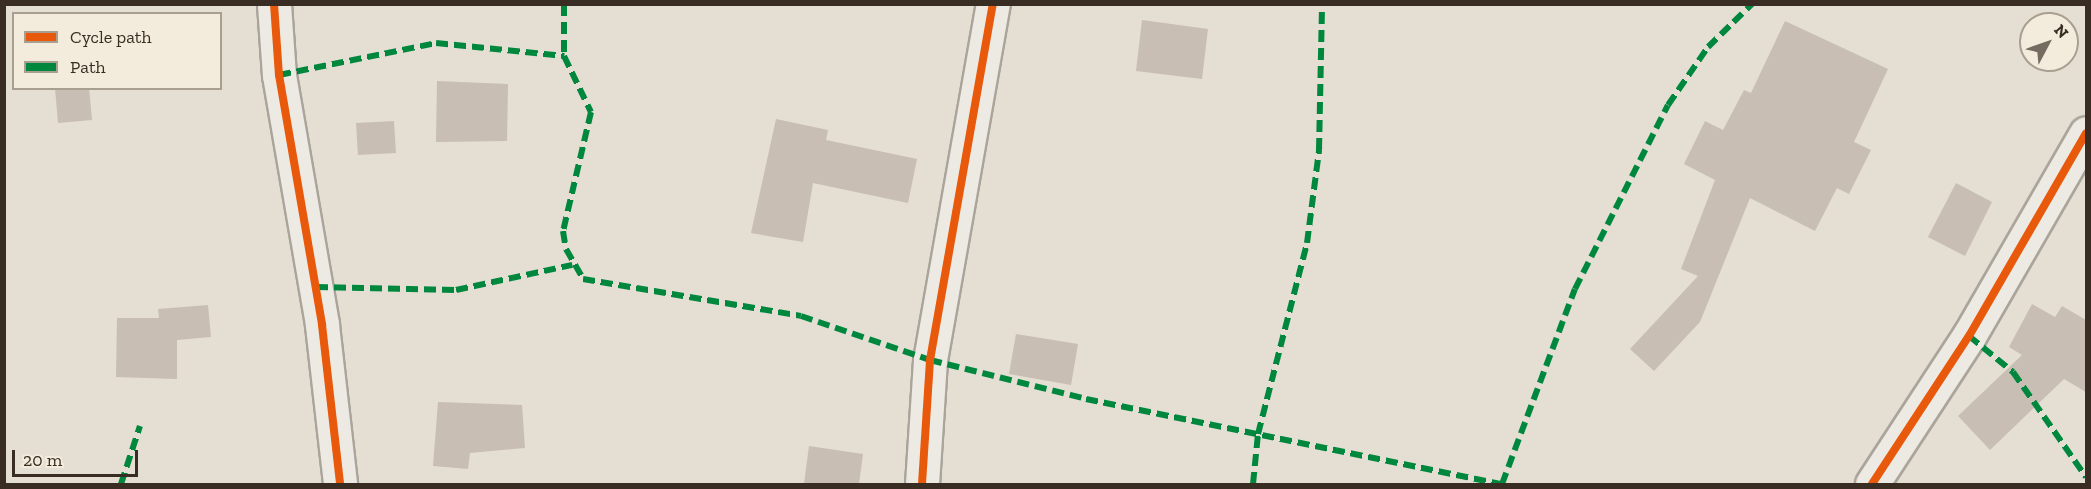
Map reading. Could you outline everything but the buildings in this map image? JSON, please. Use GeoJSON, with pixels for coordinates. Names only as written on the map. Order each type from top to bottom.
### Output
{"type":"FeatureCollection","features":[{"type":"Feature","properties":{"kind":"street"},"geometry":{"type":"LineString","coordinates":[[274,4],[279,75],[322,325],[340,484]]}},
{"type":"Feature","properties":{"kind":"street"},"geometry":{"type":"LineString","coordinates":[[922,484],[930,360],[993,4]]}},
{"type":"Feature","properties":{"kind":"street"},"geometry":{"type":"LineString","coordinates":[[1872,484],[1969,336],[2086,133]]}},
{"type":"Feature","properties":{"kind":"marked path"},"geometry":{"type":"LineString","coordinates":[[564,4],[564,56],[591,112],[563,231],[566,249],[583,279],[801,316],[930,360],[1086,399],[1500,484]]}},
{"type":"Feature","properties":{"kind":"marked path"},"geometry":{"type":"LineString","coordinates":[[1253,484],[1258,434],[1307,243],[1319,150],[1322,4]]}},
{"type":"Feature","properties":{"kind":"marked path"},"geometry":{"type":"LineString","coordinates":[[1502,484],[1575,289],[1668,105],[1708,47],[1752,4]]}},
{"type":"Feature","properties":{"kind":"marked path"},"geometry":{"type":"LineString","coordinates":[[279,75],[436,43],[564,56]]}},
{"type":"Feature","properties":{"kind":"marked path"},"geometry":{"type":"LineString","coordinates":[[316,287],[456,290],[572,265]]}},
{"type":"Feature","properties":{"kind":"marked path"},"geometry":{"type":"LineString","coordinates":[[1969,336],[2013,372],[2086,477]]}},
{"type":"Feature","properties":{"kind":"marked path"},"geometry":{"type":"LineString","coordinates":[[121,484],[140,426]]}},
{"type":"Feature","properties":{"kind":"cycle path"},"geometry":{"type":"LineString","coordinates":[[274,4],[279,75],[322,325],[340,484]]}},
{"type":"Feature","properties":{"kind":"cycle path"},"geometry":{"type":"LineString","coordinates":[[922,484],[930,360],[993,4]]}},
{"type":"Feature","properties":{"kind":"cycle path"},"geometry":{"type":"LineString","coordinates":[[1872,484],[1969,336],[2086,133]]}}]}
